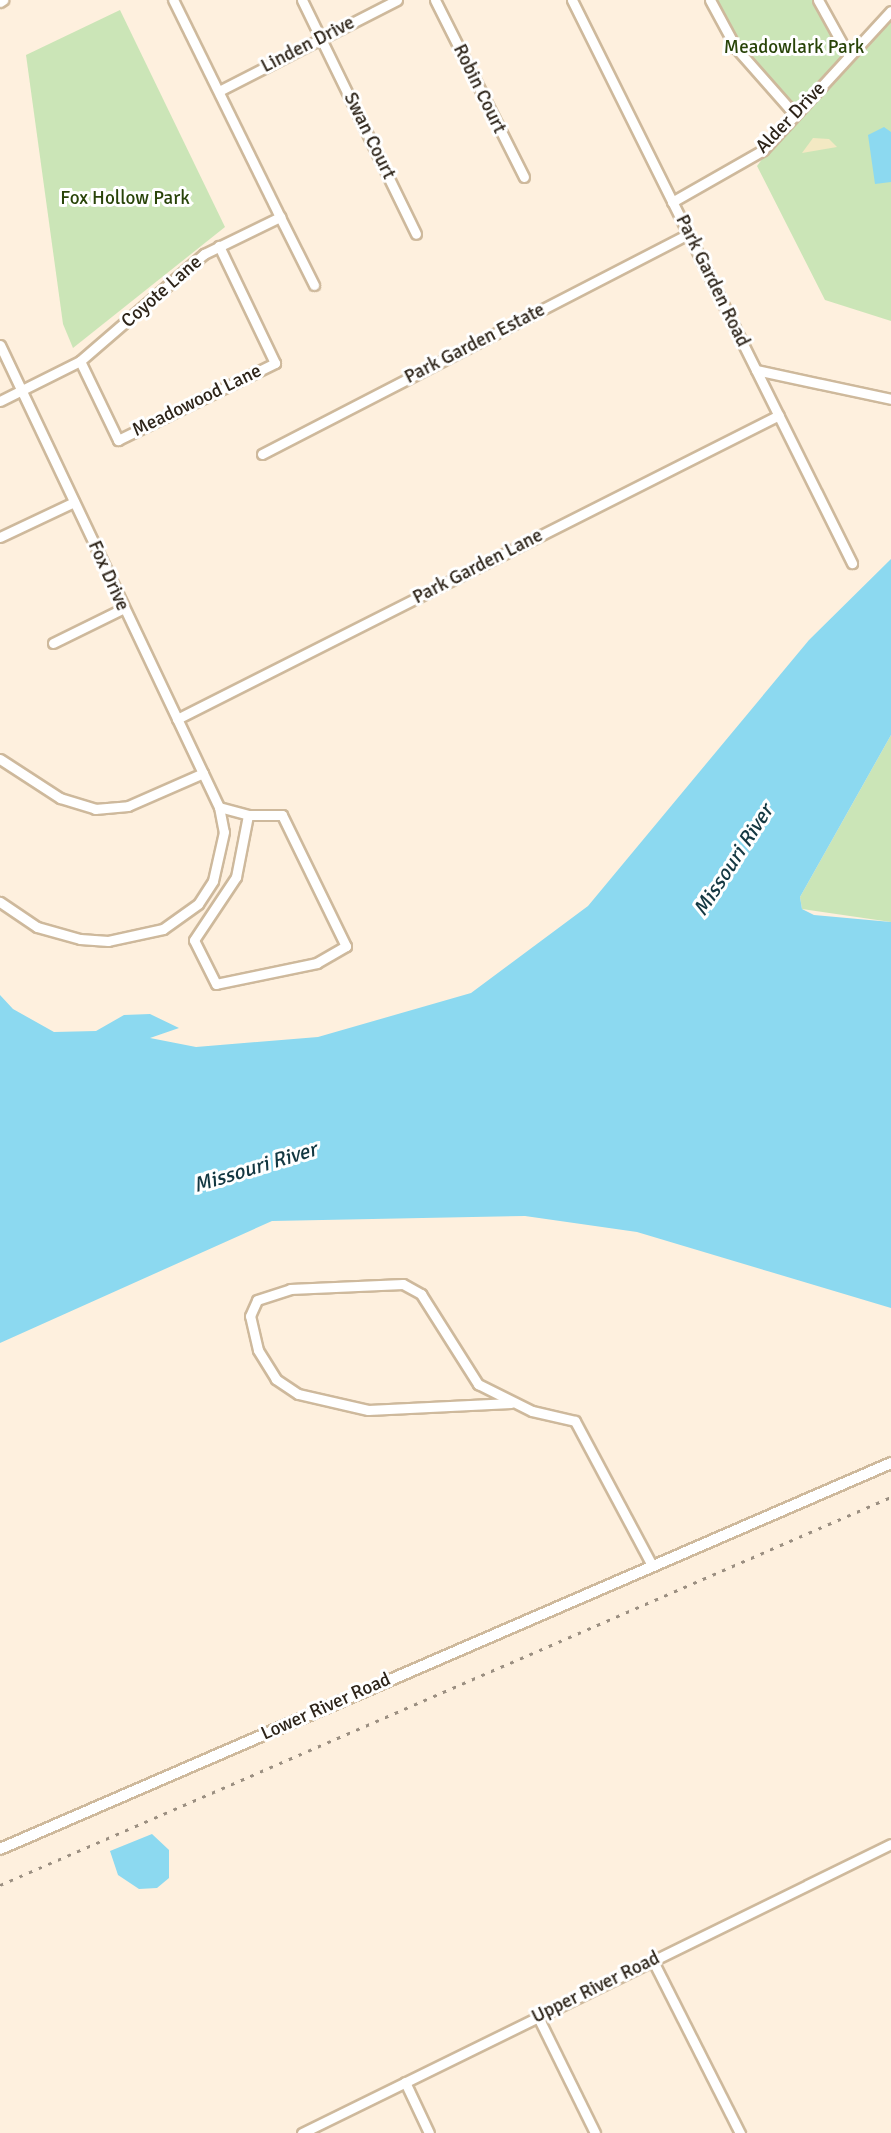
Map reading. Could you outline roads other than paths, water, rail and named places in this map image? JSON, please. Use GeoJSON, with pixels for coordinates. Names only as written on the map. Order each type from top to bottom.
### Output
{"type":"FeatureCollection","features":[{"type":"Feature","properties":{"kind":"street"},"geometry":{"type":"LineString","coordinates":[[173,0],[314,285]]}},
{"type":"Feature","properties":{"kind":"street","name":"Swan Court"},"geometry":{"type":"LineString","coordinates":[[302,0],[416,234]]}},
{"type":"Feature","properties":{"kind":"street","name":"Linden Drive"},"geometry":{"type":"LineString","coordinates":[[219,91],[322,38],[378,4],[397,0]]}},
{"type":"Feature","properties":{"kind":"street","name":"Robin Court"},"geometry":{"type":"LineString","coordinates":[[435,0],[524,177]]}},
{"type":"Feature","properties":{"kind":"street","name":"Park Garden Road"},"geometry":{"type":"LineString","coordinates":[[572,0],[852,563]]}},
{"type":"Feature","properties":{"kind":"street"},"geometry":{"type":"LineString","coordinates":[[710,0],[736,48],[795,115]]}},
{"type":"Feature","properties":{"kind":"street"},"geometry":{"type":"LineString","coordinates":[[818,0],[849,56]]}},
{"type":"Feature","properties":{"kind":"street","name":"Alder Drive"},"geometry":{"type":"LineString","coordinates":[[672,202],[746,164],[891,11]]}},
{"type":"Feature","properties":{"kind":"street","name":"Coyote Lane"},"geometry":{"type":"LineString","coordinates":[[0,401],[80,361],[219,246],[280,217]]}},
{"type":"Feature","properties":{"kind":"street","name":"Park Garden Estate"},"geometry":{"type":"LineString","coordinates":[[262,454],[688,234]]}},
{"type":"Feature","properties":{"kind":"street","name":"Meadowood Lane"},"geometry":{"type":"LineString","coordinates":[[80,361],[118,440],[275,363],[219,246]]}},
{"type":"Feature","properties":{"kind":"street","name":"Fox Drive"},"geometry":{"type":"LineString","coordinates":[[0,345],[122,609],[219,807],[224,832],[213,881],[198,904],[163,929],[108,941],[80,939],[37,927],[0,902]]}},
{"type":"Feature","properties":{"kind":"street"},"geometry":{"type":"LineString","coordinates":[[756,370],[891,399]]}},
{"type":"Feature","properties":{"kind":"street","name":"Park Garden Lane"},"geometry":{"type":"LineString","coordinates":[[177,719],[779,415]]}},
{"type":"Feature","properties":{"kind":"street"},"geometry":{"type":"LineString","coordinates":[[0,537],[74,502]]}},
{"type":"Feature","properties":{"kind":"street"},"geometry":{"type":"LineString","coordinates":[[53,643],[122,609]]}},
{"type":"Feature","properties":{"kind":"street"},"geometry":{"type":"LineString","coordinates":[[0,760],[60,798],[95,809],[128,807],[203,774]]}},
{"type":"Feature","properties":{"kind":"street"},"geometry":{"type":"LineString","coordinates":[[219,807],[248,816],[274,811],[288,821],[346,946],[317,963],[216,984],[194,940],[236,877],[248,816]]}},
{"type":"Feature","properties":{"kind":"street"},"geometry":{"type":"LineString","coordinates":[[511,1403],[368,1410],[298,1394],[276,1379],[258,1350],[250,1316],[257,1300],[290,1289],[403,1284],[421,1294],[478,1384],[511,1403],[575,1421],[652,1565]]}},
{"type":"Feature","properties":{"kind":"street","name":"Lower River Road"},"geometry":{"type":"LineString","coordinates":[[0,1849],[891,1463]]}},
{"type":"Feature","properties":{"kind":"street","name":"Upper River Road"},"geometry":{"type":"LineString","coordinates":[[302,2133],[891,1844]]}},
{"type":"Feature","properties":{"kind":"street"},"geometry":{"type":"LineString","coordinates":[[653,1961],[740,2133]]}},
{"type":"Feature","properties":{"kind":"street"},"geometry":{"type":"LineString","coordinates":[[538,2017],[595,2133]]}},
{"type":"Feature","properties":{"kind":"street"},"geometry":{"type":"LineString","coordinates":[[405,2082],[429,2133]]}},
{"type":"Feature","properties":{"kind":"water"},"geometry":{"type":"Polygon","coordinates":[[[884,127],[891,132],[891,182],[875,184],[868,135],[884,127]]]}},
{"type":"Feature","properties":{"kind":"water","name":"Missouri River"},"geometry":{"type":"Polygon","coordinates":[[[891,559],[891,735],[800,897],[802,909],[814,915],[891,922],[891,1308],[637,1232],[525,1216],[272,1221],[0,1343],[0,995],[13,1009],[54,1032],[96,1031],[124,1015],[150,1014],[179,1028],[150,1038],[196,1047],[318,1037],[471,993],[588,906],[809,640],[891,559]]]}},
{"type":"Feature","properties":{"kind":"water"},"geometry":{"type":"Polygon","coordinates":[[[152,1834],[169,1850],[169,1878],[157,1888],[139,1889],[118,1875],[110,1851],[152,1834]]]}},
{"type":"Feature","properties":{"kind":"railway"},"geometry":{"type":"LineString","coordinates":[[0,1885],[891,1497]]}},
{"type":"Feature","properties":{"kind":"park label","name":"Meadowlark Park"},"geometry":{"type":"Point","coordinates":[794,48]}},
{"type":"Feature","properties":{"kind":"park label","name":"Fox Hollow Park"},"geometry":{"type":"Point","coordinates":[125,199]}}]}
